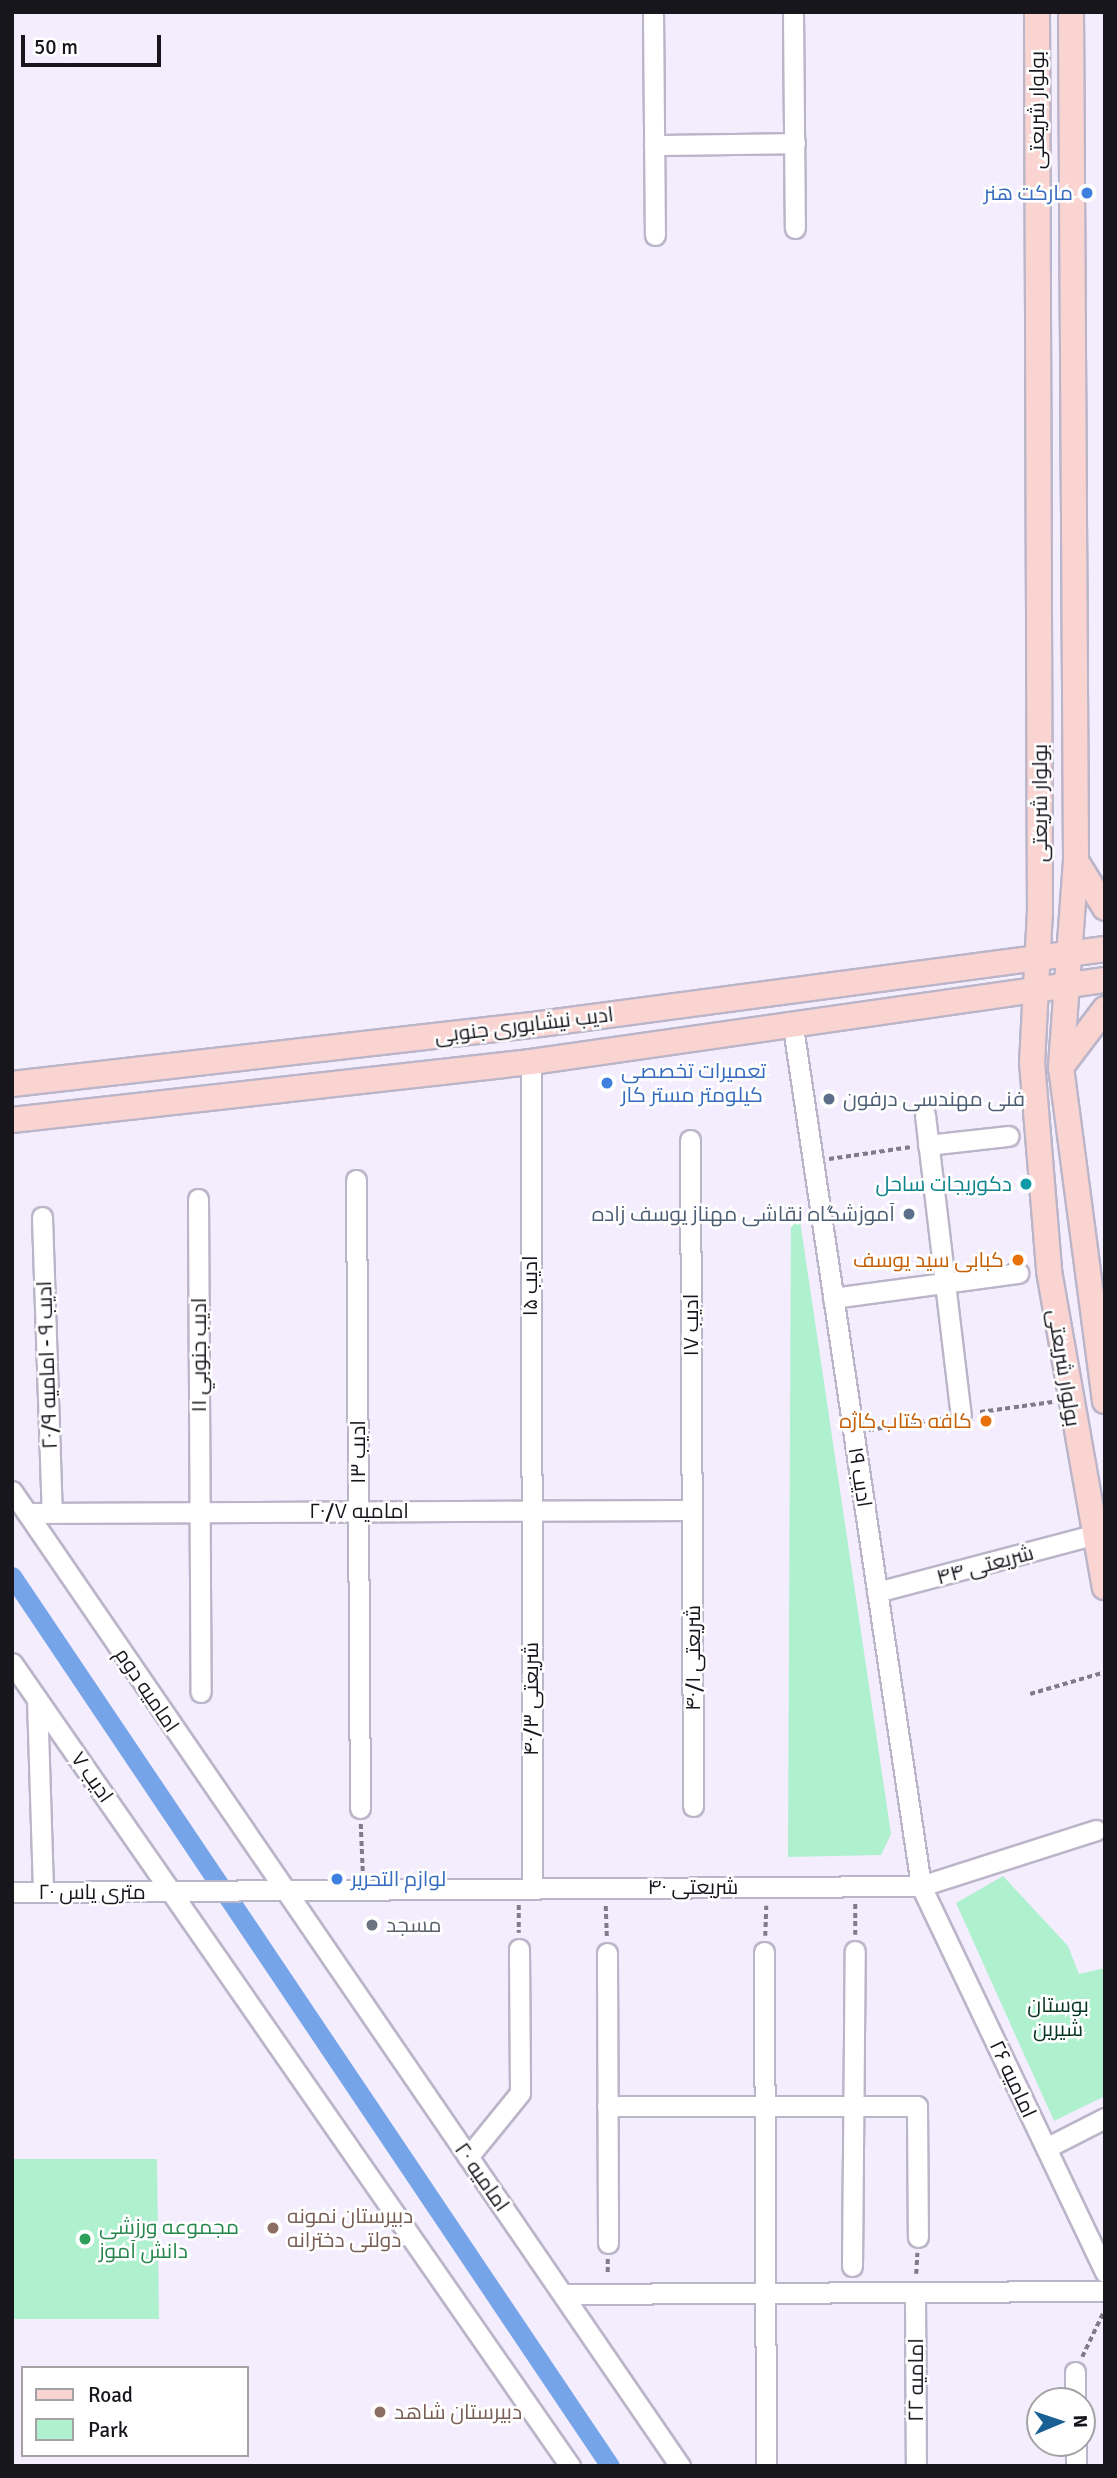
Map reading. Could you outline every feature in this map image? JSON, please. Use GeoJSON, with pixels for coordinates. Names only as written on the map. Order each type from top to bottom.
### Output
{"type":"FeatureCollection","features":[{"type":"Feature","properties":{"kind":"main road","name":"بولوار شریعتی"},"geometry":{"type":"LineString","coordinates":[[1037,12],[1040,911],[1031,990],[1049,1271],[1093,1535],[1105,1587]]}},
{"type":"Feature","properties":{"kind":"main road","name":"بولوار شریعتی"},"geometry":{"type":"LineString","coordinates":[[1072,12],[1076,862],[1065,954],[1062,1067],[1101,1345],[1105,1401]]}},
{"type":"Feature","properties":{"kind":"main road"},"geometry":{"type":"LineString","coordinates":[[1076,862],[1105,908]]}},
{"type":"Feature","properties":{"kind":"main road","name":"ادیب نیشابوری جنوبی"},"geometry":{"type":"LineString","coordinates":[[12,1084],[540,1024],[1034,956],[1105,949]]}},
{"type":"Feature","properties":{"kind":"main road","name":"ادیب نیشابوری جنوبی"},"geometry":{"type":"LineString","coordinates":[[12,1120],[531,1062],[793,1027],[1105,980]]}},
{"type":"Feature","properties":{"kind":"main road"},"geometry":{"type":"LineString","coordinates":[[1062,1067],[1105,1009]]}},
{"type":"Feature","properties":{"kind":"street"},"geometry":{"type":"LineString","coordinates":[[653,12],[655,235]]}},
{"type":"Feature","properties":{"kind":"street"},"geometry":{"type":"LineString","coordinates":[[793,12],[796,228]]}},
{"type":"Feature","properties":{"kind":"street"},"geometry":{"type":"LineString","coordinates":[[654,145],[795,144]]}},
{"type":"Feature","properties":{"kind":"street","name":"ادیب ۱۹"},"geometry":{"type":"LineString","coordinates":[[793,1027],[921,1886]]}},
{"type":"Feature","properties":{"kind":"street","name":"ادیب ۱۵"},"geometry":{"type":"LineString","coordinates":[[530,1510],[531,1062]]}},
{"type":"Feature","properties":{"kind":"street"},"geometry":{"type":"LineString","coordinates":[[925,1115],[961,1415]]}},
{"type":"Feature","properties":{"kind":"street"},"geometry":{"type":"LineString","coordinates":[[928,1145],[1008,1136]]}},
{"type":"Feature","properties":{"kind":"street","name":"ادیب ۱۷"},"geometry":{"type":"LineString","coordinates":[[690,1140],[692,1510]]}},
{"type":"Feature","properties":{"kind":"street","name":"ادیب ۱۳"},"geometry":{"type":"LineString","coordinates":[[356,1180],[360,1808]]}},
{"type":"Feature","properties":{"kind":"street","name":"ادیب جنوبي ١١"},"geometry":{"type":"LineString","coordinates":[[198,1199],[201,1692]]}},
{"type":"Feature","properties":{"kind":"street","name":"ادیب ۹ - امامیه ۲۰/۹"},"geometry":{"type":"LineString","coordinates":[[42,1217],[52,1513]]}},
{"type":"Feature","properties":{"kind":"street"},"geometry":{"type":"LineString","coordinates":[[834,1298],[1018,1273]]}},
{"type":"Feature","properties":{"kind":"street","name":"امامیه دوم"},"geometry":{"type":"LineString","coordinates":[[12,1491],[282,1889]]}},
{"type":"Feature","properties":{"kind":"street","name":"شریعتی ۴۰/۳"},"geometry":{"type":"LineString","coordinates":[[526,1888],[530,1510]]}},
{"type":"Feature","properties":{"kind":"street","name":"امامیه ۲۰/۷"},"geometry":{"type":"LineString","coordinates":[[27,1513],[692,1510]]}},
{"type":"Feature","properties":{"kind":"street","name":"شریعتی ۴۰/۱"},"geometry":{"type":"LineString","coordinates":[[692,1510],[693,1806]]}},
{"type":"Feature","properties":{"kind":"street","name":"شریعتی ۴۴"},"geometry":{"type":"LineString","coordinates":[[877,1592],[1093,1535]]}},
{"type":"Feature","properties":{"kind":"street","name":"ادیب ۷"},"geometry":{"type":"LineString","coordinates":[[12,1663],[173,1891]]}},
{"type":"Feature","properties":{"kind":"street"},"geometry":{"type":"LineString","coordinates":[[37,1699],[43,1892]]}},
{"type":"Feature","properties":{"kind":"street","name":"شریعتی ۴۰"},"geometry":{"type":"LineString","coordinates":[[282,1889],[921,1886],[1102,1828]]}},
{"type":"Feature","properties":{"kind":"street","name":"امامیه ۲۶"},"geometry":{"type":"LineString","coordinates":[[921,1886],[1102,2261]]}},
{"type":"Feature","properties":{"kind":"street","name":"۲۰ متری یاس"},"geometry":{"type":"LineString","coordinates":[[12,1892],[282,1889]]}},
{"type":"Feature","properties":{"kind":"street","name":"امامیه ۲۰"},"geometry":{"type":"LineString","coordinates":[[282,1889],[680,2466]]}},
{"type":"Feature","properties":{"kind":"street"},"geometry":{"type":"LineString","coordinates":[[173,1891],[570,2466]]}},
{"type":"Feature","properties":{"kind":"street"},"geometry":{"type":"LineString","coordinates":[[468,2157],[520,2093],[519,1949]]}},
{"type":"Feature","properties":{"kind":"street"},"geometry":{"type":"LineString","coordinates":[[852,2266],[855,1951]]}},
{"type":"Feature","properties":{"kind":"street"},"geometry":{"type":"LineString","coordinates":[[764,1952],[766,2466]]}},
{"type":"Feature","properties":{"kind":"street"},"geometry":{"type":"LineString","coordinates":[[607,1953],[608,2243]]}},
{"type":"Feature","properties":{"kind":"street"},"geometry":{"type":"LineString","coordinates":[[607,2106],[917,2106],[918,2237]]}},
{"type":"Feature","properties":{"kind":"street"},"geometry":{"type":"LineString","coordinates":[[1046,2148],[1105,2118]]}},
{"type":"Feature","properties":{"kind":"street"},"geometry":{"type":"LineString","coordinates":[[563,2294],[1105,2291]]}},
{"type":"Feature","properties":{"kind":"street","name":"امامیه ۲۲"},"geometry":{"type":"LineString","coordinates":[[915,2293],[916,2466]]}},
{"type":"Feature","properties":{"kind":"street"},"geometry":{"type":"LineString","coordinates":[[1075,2372],[1075,2387]]}},
{"type":"Feature","properties":{"kind":"path"},"geometry":{"type":"LineString","coordinates":[[813,1161],[928,1145]]}},
{"type":"Feature","properties":{"kind":"path"},"geometry":{"type":"LineString","coordinates":[[1030,1694],[1105,1672]]}},
{"type":"Feature","properties":{"kind":"path"},"geometry":{"type":"LineString","coordinates":[[360,1808],[364,1888]]}},
{"type":"Feature","properties":{"kind":"path"},"geometry":{"type":"LineString","coordinates":[[764,1952],[766,1886]]}},
{"type":"Feature","properties":{"kind":"path"},"geometry":{"type":"LineString","coordinates":[[855,1951],[856,1886]]}},
{"type":"Feature","properties":{"kind":"path"},"geometry":{"type":"LineString","coordinates":[[606,1887],[607,1953]]}},
{"type":"Feature","properties":{"kind":"path"},"geometry":{"type":"LineString","coordinates":[[519,1949],[526,1888]]}},
{"type":"Feature","properties":{"kind":"path"},"geometry":{"type":"LineString","coordinates":[[915,2293],[918,2237]]}},
{"type":"Feature","properties":{"kind":"path"},"geometry":{"type":"LineString","coordinates":[[608,2243],[608,2294]]}},
{"type":"Feature","properties":{"kind":"path"},"geometry":{"type":"LineString","coordinates":[[1075,2372],[1105,2310]]}},
{"type":"Feature","properties":{"kind":"green space"},"geometry":{"type":"Polygon","coordinates":[[[791,1213],[799,1214],[891,1834],[881,1855],[788,1857],[791,1213]]]}},
{"type":"Feature","properties":{"kind":"green space","name":"بوستان شیرین"},"geometry":{"type":"Polygon","coordinates":[[[1003,1876],[1068,1946],[1079,1974],[1105,1968],[1105,2096],[1054,2121],[956,1903],[1003,1876]]]}},
{"type":"Feature","properties":{"kind":"green space","name":"مجموعه ورزشی دانش آموز"},"geometry":{"type":"Polygon","coordinates":[[[12,2159],[157,2159],[159,2319],[12,2319],[12,2159]]]}},
{"type":"Feature","properties":{"kind":"waterway"},"geometry":{"type":"LineString","coordinates":[[12,1576],[610,2466]]}},
{"type":"Feature","properties":{"kind":"place","name":"مارکت هنر"},"geometry":{"type":"Point","coordinates":[1087,193]}},
{"type":"Feature","properties":{"kind":"place","name":"تعمیرات تخصصی کیلومتر مستر کار"},"geometry":{"type":"Point","coordinates":[607,1083]}},
{"type":"Feature","properties":{"kind":"place","name":"فنی مهندسی درفون"},"geometry":{"type":"Point","coordinates":[829,1099]}},
{"type":"Feature","properties":{"kind":"place","name":"دکوریجات ساحل"},"geometry":{"type":"Point","coordinates":[1026,1184]}},
{"type":"Feature","properties":{"kind":"place","name":"آموزشگاه نقاشی مهناز یوسف زاده"},"geometry":{"type":"Point","coordinates":[909,1214]}},
{"type":"Feature","properties":{"kind":"place","name":"کبابی سید یوسف"},"geometry":{"type":"Point","coordinates":[1018,1260]}},
{"type":"Feature","properties":{"kind":"place","name":"کافه کتاب کاژه"},"geometry":{"type":"Point","coordinates":[986,1421]}},
{"type":"Feature","properties":{"kind":"place","name":"لوازم التحریر"},"geometry":{"type":"Point","coordinates":[337,1879]}},
{"type":"Feature","properties":{"kind":"place","name":"مسجد"},"geometry":{"type":"Point","coordinates":[372,1925]}},
{"type":"Feature","properties":{"kind":"place","name":"دبیرستان نمونه دولتی دخترانه"},"geometry":{"type":"Point","coordinates":[273,2228]}},
{"type":"Feature","properties":{"kind":"place","name":"مجموعه ورزشی دانش آموز"},"geometry":{"type":"Point","coordinates":[85,2239]}},
{"type":"Feature","properties":{"kind":"place","name":"دبیرستان شاهد"},"geometry":{"type":"Point","coordinates":[380,2412]}}]}
